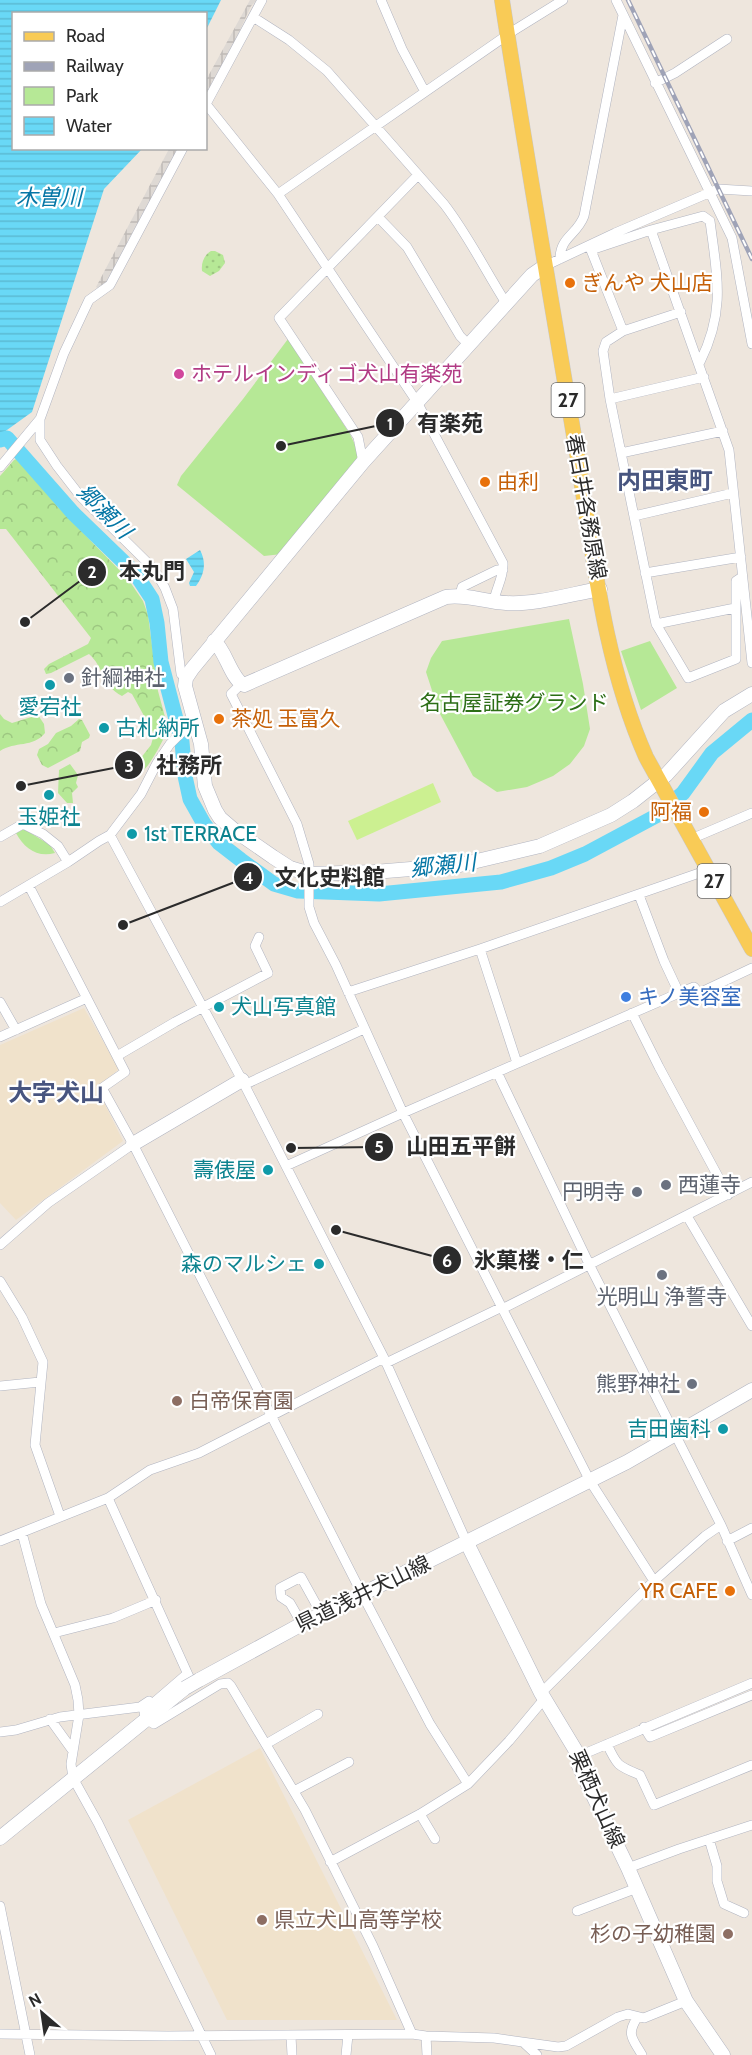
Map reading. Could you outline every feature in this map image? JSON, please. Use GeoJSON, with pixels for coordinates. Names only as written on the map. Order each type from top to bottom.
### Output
{"type":"FeatureCollection","features":[{"type":"Feature","properties":{"kind":"main road","name":"春日井各務原線"},"geometry":{"type":"LineString","coordinates":[[502,0],[545,266],[615,670],[646,757],[752,949]]}},
{"type":"Feature","properties":{"kind":"street"},"geometry":{"type":"LineString","coordinates":[[207,102],[262,0]]}},
{"type":"Feature","properties":{"kind":"street"},"geometry":{"type":"LineString","coordinates":[[381,0],[402,49],[425,92]]}},
{"type":"Feature","properties":{"kind":"street"},"geometry":{"type":"LineString","coordinates":[[278,194],[563,0]]}},
{"type":"Feature","properties":{"kind":"street"},"geometry":{"type":"LineString","coordinates":[[616,0],[732,238],[752,344]]}},
{"type":"Feature","properties":{"kind":"street"},"geometry":{"type":"LineString","coordinates":[[560,259],[560,248],[582,222],[584,216],[623,15]]}},
{"type":"Feature","properties":{"kind":"street"},"geometry":{"type":"LineString","coordinates":[[253,17],[309,55],[327,71],[462,228],[506,303]]}},
{"type":"Feature","properties":{"kind":"street"},"geometry":{"type":"LineString","coordinates":[[655,83],[675,74],[727,39]]}},
{"type":"Feature","properties":{"kind":"street"},"geometry":{"type":"LineString","coordinates":[[207,105],[278,194],[417,402],[503,563],[502,578],[496,588],[494,601]]}},
{"type":"Feature","properties":{"kind":"street"},"geometry":{"type":"LineString","coordinates":[[182,150],[110,285],[89,300],[64,353],[40,419],[40,440],[81,497],[154,568],[173,609],[181,674],[186,678]]}},
{"type":"Feature","properties":{"kind":"street"},"geometry":{"type":"LineString","coordinates":[[363,462],[358,437],[279,318],[418,175]]}},
{"type":"Feature","properties":{"kind":"street"},"geometry":{"type":"LineString","coordinates":[[752,191],[718,189],[710,192],[560,259],[532,275],[363,462],[214,641],[186,678],[185,686],[190,727],[201,744],[206,786],[211,803],[220,818],[273,857],[310,878],[460,865],[540,846],[611,815],[662,786],[724,711],[752,694]]}},
{"type":"Feature","properties":{"kind":"street"},"geometry":{"type":"LineString","coordinates":[[589,248],[703,216],[710,221],[719,292],[717,313],[707,347],[699,362]]}},
{"type":"Feature","properties":{"kind":"street"},"geometry":{"type":"LineString","coordinates":[[378,217],[407,247],[460,336],[468,344]]}},
{"type":"Feature","properties":{"kind":"street"},"geometry":{"type":"LineString","coordinates":[[651,230],[729,450],[752,663]]}},
{"type":"Feature","properties":{"kind":"street"},"geometry":{"type":"LineString","coordinates":[[589,248],[623,331]]}},
{"type":"Feature","properties":{"kind":"street"},"geometry":{"type":"LineString","coordinates":[[681,312],[623,331],[606,342],[603,351],[610,399],[656,624],[688,678],[736,658],[736,582],[742,577]]}},
{"type":"Feature","properties":{"kind":"street"},"geometry":{"type":"LineString","coordinates":[[610,399],[704,377]]}},
{"type":"Feature","properties":{"kind":"street"},"geometry":{"type":"LineString","coordinates":[[0,467],[40,419]]}},
{"type":"Feature","properties":{"kind":"street"},"geometry":{"type":"LineString","coordinates":[[621,453],[723,431]]}},
{"type":"Feature","properties":{"kind":"street"},"geometry":{"type":"LineString","coordinates":[[634,516],[733,493]]}},
{"type":"Feature","properties":{"kind":"street"},"geometry":{"type":"LineString","coordinates":[[645,573],[741,557]]}},
{"type":"Feature","properties":{"kind":"street"},"geometry":{"type":"LineString","coordinates":[[460,595],[462,587],[497,570],[503,570]]}},
{"type":"Feature","properties":{"kind":"street"},"geometry":{"type":"LineString","coordinates":[[600,590],[528,602],[506,603],[460,595],[436,601],[247,684],[241,684],[231,694],[297,824],[306,851],[310,878],[309,907],[319,937],[348,992],[403,1113],[590,1481],[654,1581]]}},
{"type":"Feature","properties":{"kind":"street"},"geometry":{"type":"LineString","coordinates":[[656,624],[735,608]]}},
{"type":"Feature","properties":{"kind":"street"},"geometry":{"type":"LineString","coordinates":[[214,641],[220,646],[241,684]]}},
{"type":"Feature","properties":{"kind":"street"},"geometry":{"type":"LineString","coordinates":[[0,902],[110,835],[141,794],[156,764],[170,744],[190,727]]}},
{"type":"Feature","properties":{"kind":"street"},"geometry":{"type":"LineString","coordinates":[[691,839],[752,813]]}},
{"type":"Feature","properties":{"kind":"street"},"geometry":{"type":"LineString","coordinates":[[0,837],[21,825],[26,825],[43,834],[58,846],[69,862]]}},
{"type":"Feature","properties":{"kind":"street"},"geometry":{"type":"LineString","coordinates":[[110,835],[243,1083],[385,1360],[467,1543]]}},
{"type":"Feature","properties":{"kind":"street"},"geometry":{"type":"LineString","coordinates":[[348,992],[708,870]]}},
{"type":"Feature","properties":{"kind":"street"},"geometry":{"type":"LineString","coordinates":[[29,886],[125,1072],[102,1088],[133,1144],[430,1724],[468,1784]]}},
{"type":"Feature","properties":{"kind":"street"},"geometry":{"type":"LineString","coordinates":[[639,895],[679,993]]}},
{"type":"Feature","properties":{"kind":"street"},"geometry":{"type":"LineString","coordinates":[[117,1056],[268,973],[255,946],[259,938]]}},
{"type":"Feature","properties":{"kind":"street"},"geometry":{"type":"LineString","coordinates":[[480,949],[517,1063]]}},
{"type":"Feature","properties":{"kind":"street"},"geometry":{"type":"LineString","coordinates":[[286,1166],[679,993],[694,987],[699,993],[752,968]]}},
{"type":"Feature","properties":{"kind":"street"},"geometry":{"type":"LineString","coordinates":[[0,1037],[87,998]]}},
{"type":"Feature","properties":{"kind":"street"},"geometry":{"type":"LineString","coordinates":[[0,1002],[16,1030]]}},
{"type":"Feature","properties":{"kind":"street"},"geometry":{"type":"LineString","coordinates":[[633,1013],[659,1067],[728,1195]]}},
{"type":"Feature","properties":{"kind":"street"},"geometry":{"type":"LineString","coordinates":[[0,1245],[48,1203],[133,1144],[243,1083],[364,1029]]}},
{"type":"Feature","properties":{"kind":"street"},"geometry":{"type":"LineString","coordinates":[[496,1072],[721,1525],[752,1595]]}},
{"type":"Feature","properties":{"kind":"street"},"geometry":{"type":"LineString","coordinates":[[0,1540],[108,1498],[150,1470],[199,1453],[314,1393],[502,1308],[752,1182]]}},
{"type":"Feature","properties":{"kind":"street"},"geometry":{"type":"LineString","coordinates":[[687,1216],[750,1320]]}},
{"type":"Feature","properties":{"kind":"street"},"geometry":{"type":"LineString","coordinates":[[0,1281],[22,1317],[43,1362],[35,1445],[60,1516]]}},
{"type":"Feature","properties":{"kind":"street"},"geometry":{"type":"LineString","coordinates":[[0,1386],[40,1382]]}},
{"type":"Feature","properties":{"kind":"street","name":"県道浅井犬山線"},"geometry":{"type":"LineString","coordinates":[[0,1838],[184,1688],[302,1624],[590,1481],[752,1390]]}},
{"type":"Feature","properties":{"kind":"street"},"geometry":{"type":"LineString","coordinates":[[108,1498],[198,1697]]}},
{"type":"Feature","properties":{"kind":"street"},"geometry":{"type":"LineString","coordinates":[[330,1862],[420,1814],[468,1784],[508,1741],[543,1695],[654,1581],[705,1536],[721,1525]]}},
{"type":"Feature","properties":{"kind":"street"},"geometry":{"type":"LineString","coordinates":[[727,1541],[752,1528]]}},
{"type":"Feature","properties":{"kind":"street"},"geometry":{"type":"LineString","coordinates":[[22,1533],[41,1604],[75,1685],[79,1715],[71,1764],[73,1778],[102,1832],[211,2055]]}},
{"type":"Feature","properties":{"kind":"street","name":"栗栖犬山線"},"geometry":{"type":"LineString","coordinates":[[467,1543],[543,1695],[579,1756],[578,1764],[628,1868],[686,2001],[723,2055]]}},
{"type":"Feature","properties":{"kind":"street"},"geometry":{"type":"LineString","coordinates":[[302,1624],[290,1603],[281,1597],[280,1588],[301,1577],[322,1615]]}},
{"type":"Feature","properties":{"kind":"street"},"geometry":{"type":"LineString","coordinates":[[54,1633],[113,1618],[156,1600]]}},
{"type":"Feature","properties":{"kind":"street"},"geometry":{"type":"LineString","coordinates":[[187,1674],[144,1711],[145,1719],[154,1724],[220,1684],[228,1683],[294,1791],[373,1946],[412,2034]]}},
{"type":"Feature","properties":{"kind":"street"},"geometry":{"type":"LineString","coordinates":[[579,1756],[752,1683]]}},
{"type":"Feature","properties":{"kind":"street"},"geometry":{"type":"LineString","coordinates":[[0,1732],[16,1730],[50,1719],[140,1707],[161,1695]]}},
{"type":"Feature","properties":{"kind":"street"},"geometry":{"type":"LineString","coordinates":[[644,1727],[650,1737],[752,1695]]}},
{"type":"Feature","properties":{"kind":"street"},"geometry":{"type":"LineString","coordinates":[[266,1744],[318,1714]]}},
{"type":"Feature","properties":{"kind":"street"},"geometry":{"type":"LineString","coordinates":[[50,1719],[73,1751]]}},
{"type":"Feature","properties":{"kind":"street"},"geometry":{"type":"LineString","coordinates":[[607,1744],[614,1759],[621,1767],[640,1774],[654,1805],[752,1765]]}},
{"type":"Feature","properties":{"kind":"street"},"geometry":{"type":"LineString","coordinates":[[294,1791],[349,1762]]}},
{"type":"Feature","properties":{"kind":"street"},"geometry":{"type":"LineString","coordinates":[[420,1814],[435,1839]]}},
{"type":"Feature","properties":{"kind":"street"},"geometry":{"type":"LineString","coordinates":[[628,1868],[752,1826]]}},
{"type":"Feature","properties":{"kind":"street"},"geometry":{"type":"LineString","coordinates":[[709,1839],[717,1866],[717,1881],[724,1905],[744,1913]]}},
{"type":"Feature","properties":{"kind":"street"},"geometry":{"type":"LineString","coordinates":[[577,1911],[637,1888]]}},
{"type":"Feature","properties":{"kind":"street"},"geometry":{"type":"LineString","coordinates":[[0,1906],[30,2055]]}},
{"type":"Feature","properties":{"kind":"street"},"geometry":{"type":"LineString","coordinates":[[0,2034],[291,2036],[412,2034],[494,2038],[558,2047],[566,2046],[618,2017],[628,2014],[637,2018],[645,2018],[686,2001]]}},
{"type":"Feature","properties":{"kind":"street"},"geometry":{"type":"LineString","coordinates":[[637,2018],[630,2028],[630,2034],[642,2055]]}},
{"type":"Feature","properties":{"kind":"street"},"geometry":{"type":"LineString","coordinates":[[346,2055],[348,2035]]}},
{"type":"Feature","properties":{"kind":"street"},"geometry":{"type":"LineString","coordinates":[[291,2036],[292,2055]]}},
{"type":"Feature","properties":{"kind":"street"},"geometry":{"type":"LineString","coordinates":[[426,2036],[427,2055]]}},
{"type":"Feature","properties":{"kind":"street"},"geometry":{"type":"LineString","coordinates":[[524,2043],[537,2055]]}},
{"type":"Feature","properties":{"kind":"shaded area"},"geometry":{"type":"Polygon","coordinates":[[[250,0],[257,0],[251,6],[207,102],[207,78],[250,0]]]}},
{"type":"Feature","properties":{"kind":"shaded area"},"geometry":{"type":"Polygon","coordinates":[[[168,150],[180,150],[127,242],[108,282],[99,289],[96,287],[168,150]]]}},
{"type":"Feature","properties":{"kind":"shaded area"},"geometry":{"type":"Polygon","coordinates":[[[84,1008],[119,1069],[97,1088],[123,1141],[16,1220],[0,1203],[0,1045],[84,1008]]]}},
{"type":"Feature","properties":{"kind":"shaded area","name":"県立犬山高等学校"},"geometry":{"type":"Polygon","coordinates":[[[260,1748],[397,2020],[227,2020],[128,1820],[260,1748]]]}},
{"type":"Feature","properties":{"kind":"green space"},"geometry":{"type":"Polygon","coordinates":[[[211,251],[223,255],[225,263],[219,271],[210,276],[202,271],[202,268],[205,257],[211,251]]]}},
{"type":"Feature","properties":{"kind":"green space"},"geometry":{"type":"Polygon","coordinates":[[[288,339],[350,434],[357,449],[359,462],[282,554],[264,556],[177,485],[181,476],[288,339]]]}},
{"type":"Feature","properties":{"kind":"green space"},"geometry":{"type":"Polygon","coordinates":[[[19,458],[58,507],[128,579],[143,601],[148,615],[158,691],[168,728],[160,746],[139,774],[134,772],[133,768],[151,745],[154,734],[132,694],[128,692],[122,696],[115,692],[89,654],[51,673],[46,674],[44,669],[49,664],[88,644],[91,638],[6,529],[0,529],[0,476],[14,460],[19,458]]]}},
{"type":"Feature","properties":{"kind":"green space","name":"名古屋証券グランド"},"geometry":{"type":"Polygon","coordinates":[[[569,619],[590,729],[584,746],[570,764],[553,776],[527,787],[497,792],[473,776],[439,712],[426,672],[431,658],[442,641],[569,619]]]}},
{"type":"Feature","properties":{"kind":"green space"},"geometry":{"type":"Polygon","coordinates":[[[650,641],[677,688],[641,710],[621,651],[650,641]]]}},
{"type":"Feature","properties":{"kind":"green space"},"geometry":{"type":"Polygon","coordinates":[[[0,714],[12,723],[38,715],[44,724],[45,733],[35,741],[0,751],[0,714]]]}},
{"type":"Feature","properties":{"kind":"green space"},"geometry":{"type":"Polygon","coordinates":[[[79,719],[82,720],[90,735],[82,742],[80,751],[48,768],[42,765],[37,755],[39,749],[48,744],[56,733],[71,726],[79,719]]]}},
{"type":"Feature","properties":{"kind":"green space"},"geometry":{"type":"Polygon","coordinates":[[[70,764],[78,775],[76,783],[78,787],[72,793],[73,803],[67,803],[58,793],[59,770],[70,764]]]}},
{"type":"Feature","properties":{"kind":"green space"},"geometry":{"type":"Polygon","coordinates":[[[433,783],[441,802],[357,840],[348,821],[433,783]]]}},
{"type":"Feature","properties":{"kind":"green space"},"geometry":{"type":"Polygon","coordinates":[[[24,829],[50,845],[55,853],[37,853],[27,847],[16,833],[24,829]]]}},
{"type":"Feature","properties":{"kind":"water","name":"木曽川"},"geometry":{"type":"Polygon","coordinates":[[[0,0],[221,0],[207,28],[207,12],[12,12],[12,150],[141,150],[104,189],[32,412],[0,435],[0,0]]]}},
{"type":"Feature","properties":{"kind":"water"},"geometry":{"type":"Polygon","coordinates":[[[200,550],[204,564],[203,573],[196,586],[190,586],[194,572],[186,559],[200,550]]]}},
{"type":"Feature","properties":{"kind":"waterway","name":"郷瀬川"},"geometry":{"type":"LineString","coordinates":[[0,440],[7,438],[73,513],[135,573],[152,599],[161,662],[182,742],[190,799],[204,824],[219,843],[274,884],[298,891],[379,894],[501,882],[551,868],[585,854],[656,816],[683,793],[712,753],[752,720]]}},
{"type":"Feature","properties":{"kind":"railway"},"geometry":{"type":"LineString","coordinates":[[628,0],[752,259]]}},
{"type":"Feature","properties":{"kind":"place","name":"ぎんや 犬山店"},"geometry":{"type":"Point","coordinates":[570,283]}},
{"type":"Feature","properties":{"kind":"place","name":"ホテルインディゴ犬山有楽苑"},"geometry":{"type":"Point","coordinates":[179,374]}},
{"type":"Feature","properties":{"kind":"place","name":"有楽苑"},"geometry":{"type":"Point","coordinates":[281,446]}},
{"type":"Feature","properties":{"kind":"place","name":"由利"},"geometry":{"type":"Point","coordinates":[485,482]}},
{"type":"Feature","properties":{"kind":"place","name":"本丸門"},"geometry":{"type":"Point","coordinates":[25,622]}},
{"type":"Feature","properties":{"kind":"place","name":"針綱神社"},"geometry":{"type":"Point","coordinates":[69,678]}},
{"type":"Feature","properties":{"kind":"place","name":"愛宕社"},"geometry":{"type":"Point","coordinates":[50,685]}},
{"type":"Feature","properties":{"kind":"place","name":"茶処 玉富久"},"geometry":{"type":"Point","coordinates":[219,719]}},
{"type":"Feature","properties":{"kind":"place","name":"古札納所"},"geometry":{"type":"Point","coordinates":[104,728]}},
{"type":"Feature","properties":{"kind":"place","name":"社務所"},"geometry":{"type":"Point","coordinates":[21,786]}},
{"type":"Feature","properties":{"kind":"place","name":"玉姫社"},"geometry":{"type":"Point","coordinates":[49,795]}},
{"type":"Feature","properties":{"kind":"place","name":"阿福"},"geometry":{"type":"Point","coordinates":[704,812]}},
{"type":"Feature","properties":{"kind":"place","name":"1st TERRACE"},"geometry":{"type":"Point","coordinates":[132,834]}},
{"type":"Feature","properties":{"kind":"place","name":"文化史料館"},"geometry":{"type":"Point","coordinates":[123,925]}},
{"type":"Feature","properties":{"kind":"place","name":"キノ美容室"},"geometry":{"type":"Point","coordinates":[626,997]}},
{"type":"Feature","properties":{"kind":"place","name":"犬山写真館"},"geometry":{"type":"Point","coordinates":[219,1007]}},
{"type":"Feature","properties":{"kind":"place","name":"山田五平餅"},"geometry":{"type":"Point","coordinates":[291,1148]}},
{"type":"Feature","properties":{"kind":"place","name":"壽俵屋"},"geometry":{"type":"Point","coordinates":[268,1170]}},
{"type":"Feature","properties":{"kind":"place","name":"西蓮寺"},"geometry":{"type":"Point","coordinates":[666,1185]}},
{"type":"Feature","properties":{"kind":"place","name":"円明寺"},"geometry":{"type":"Point","coordinates":[637,1192]}},
{"type":"Feature","properties":{"kind":"place","name":"氷菓楼・仁"},"geometry":{"type":"Point","coordinates":[336,1230]}},
{"type":"Feature","properties":{"kind":"place","name":"森のマルシェ"},"geometry":{"type":"Point","coordinates":[319,1264]}},
{"type":"Feature","properties":{"kind":"place","name":"光明山 浄誓寺"},"geometry":{"type":"Point","coordinates":[662,1275]}},
{"type":"Feature","properties":{"kind":"place","name":"熊野神社"},"geometry":{"type":"Point","coordinates":[692,1384]}},
{"type":"Feature","properties":{"kind":"place","name":"白帝保育園"},"geometry":{"type":"Point","coordinates":[177,1401]}},
{"type":"Feature","properties":{"kind":"place","name":"吉田歯科"},"geometry":{"type":"Point","coordinates":[723,1429]}},
{"type":"Feature","properties":{"kind":"place","name":"YR CAFE"},"geometry":{"type":"Point","coordinates":[730,1591]}},
{"type":"Feature","properties":{"kind":"place","name":"県立犬山高等学校"},"geometry":{"type":"Point","coordinates":[262,1920]}},
{"type":"Feature","properties":{"kind":"place","name":"杉の子幼稚園"},"geometry":{"type":"Point","coordinates":[728,1934]}},
{"type":"Feature","properties":{"kind":"district","name":"内田東町"},"geometry":{"type":"Point","coordinates":[665,481]}},
{"type":"Feature","properties":{"kind":"district","name":"大字犬山"},"geometry":{"type":"Point","coordinates":[56,1093]}}]}
